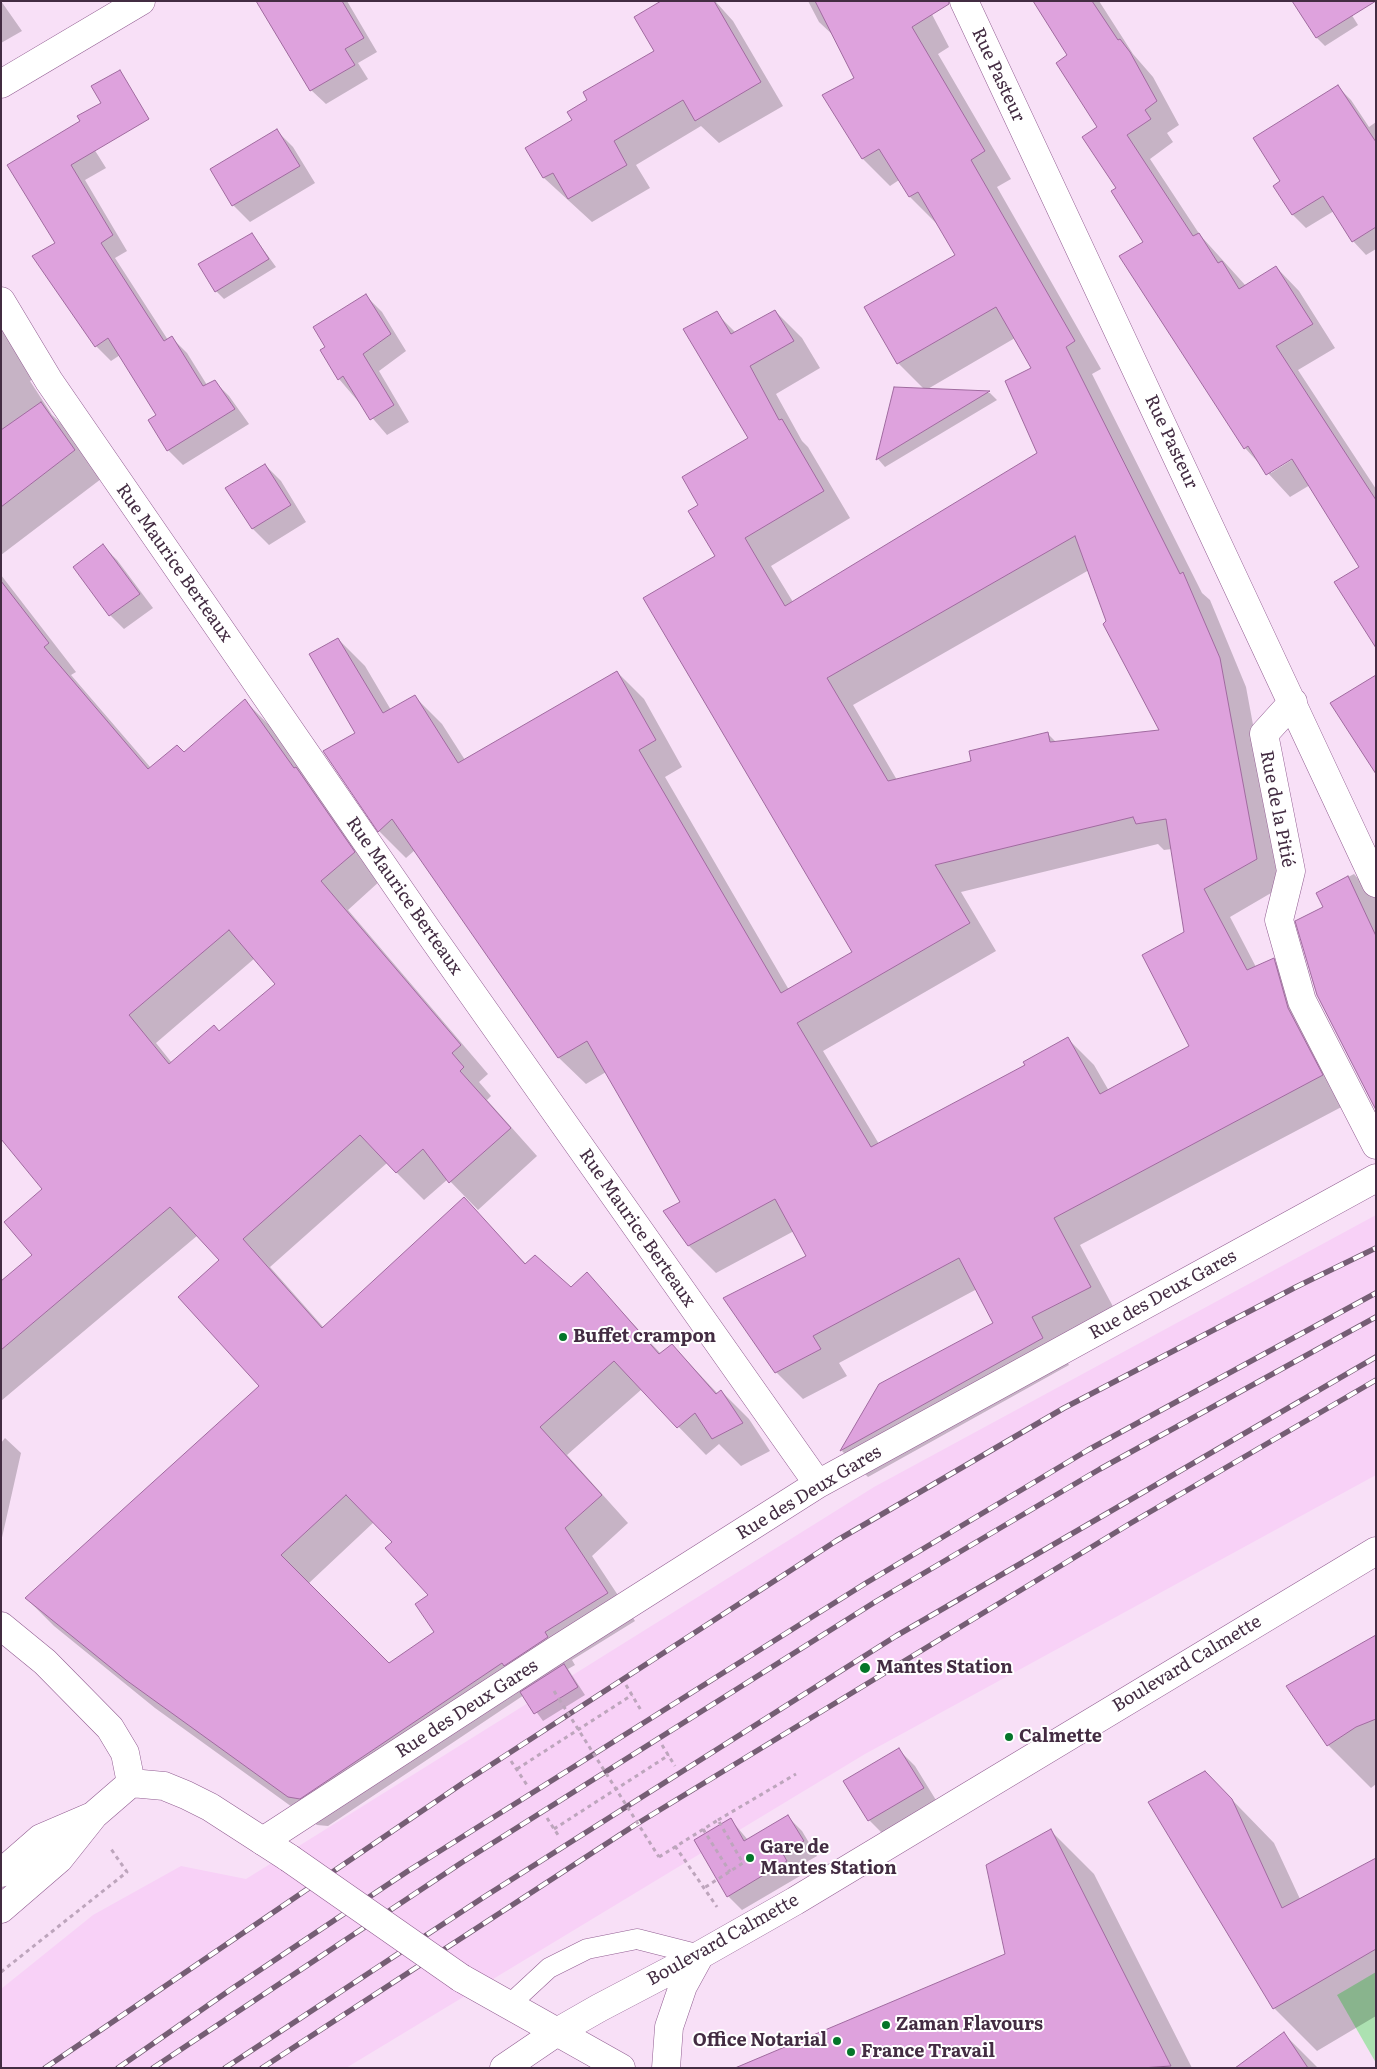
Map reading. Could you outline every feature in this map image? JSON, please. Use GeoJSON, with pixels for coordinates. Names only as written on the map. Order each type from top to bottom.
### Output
{"type":"FeatureCollection","features":[{"type":"Feature","properties":{"kind":"street"},"geometry":{"type":"LineString","coordinates":[[1,84],[142,1]]}},
{"type":"Feature","properties":{"kind":"street","name":"Rue Pasteur"},"geometry":{"type":"LineString","coordinates":[[964,1],[1376,883]]}},
{"type":"Feature","properties":{"kind":"street","name":"Rue Maurice Berteaux"},"geometry":{"type":"LineString","coordinates":[[1,301],[48,381],[422,923],[818,1484]]}},
{"type":"Feature","properties":{"kind":"street","name":"Rue de la Pitié"},"geometry":{"type":"LineString","coordinates":[[1293,702],[1264,734],[1291,871],[1279,920],[1302,1001],[1376,1145]]}},
{"type":"Feature","properties":{"kind":"street","name":"Rue des Deux Gares"},"geometry":{"type":"LineString","coordinates":[[263,1841],[552,1653],[818,1484],[1376,1178]]}},
{"type":"Feature","properties":{"kind":"street","name":"Boulevard Calmette"},"geometry":{"type":"LineString","coordinates":[[504,2068],[557,2032],[795,1901],[1376,1550]]}},
{"type":"Feature","properties":{"kind":"street"},"geometry":{"type":"LineString","coordinates":[[1,1626],[45,1662],[110,1728],[125,1753],[131,1783]]}},
{"type":"Feature","properties":{"kind":"street"},"geometry":{"type":"LineString","coordinates":[[1,1909],[59,1859],[94,1815],[131,1783],[164,1786],[210,1807],[263,1841],[461,1978],[621,2068]]}},
{"type":"Feature","properties":{"kind":"street"},"geometry":{"type":"LineString","coordinates":[[1,1873],[41,1838],[94,1815]]}},
{"type":"Feature","properties":{"kind":"street"},"geometry":{"type":"LineString","coordinates":[[666,2068],[669,2027],[683,1986],[700,1955]]}},
{"type":"Feature","properties":{"kind":"lane"},"geometry":{"type":"LineString","coordinates":[[508,2006],[548,1968],[587,1949],[637,1939],[700,1955]]}},
{"type":"Feature","properties":{"kind":"path"},"geometry":{"type":"LineString","coordinates":[[626,1685],[642,1712]]}},
{"type":"Feature","properties":{"kind":"path"},"geometry":{"type":"LineString","coordinates":[[516,1769],[632,1695]]}},
{"type":"Feature","properties":{"kind":"path"},"geometry":{"type":"LineString","coordinates":[[559,1699],[659,1857],[796,1774]]}},
{"type":"Feature","properties":{"kind":"path"},"geometry":{"type":"LineString","coordinates":[[662,1745],[675,1766]]}},
{"type":"Feature","properties":{"kind":"path"},"geometry":{"type":"LineString","coordinates":[[554,1829],[669,1755]]}},
{"type":"Feature","properties":{"kind":"path"},"geometry":{"type":"LineString","coordinates":[[512,1760],[527,1786]]}},
{"type":"Feature","properties":{"kind":"path"},"geometry":{"type":"LineString","coordinates":[[1,1972],[127,1872],[111,1849],[94,1815]]}},
{"type":"Feature","properties":{"kind":"path"},"geometry":{"type":"LineString","coordinates":[[547,1818],[560,1838]]}},
{"type":"Feature","properties":{"kind":"path"},"geometry":{"type":"LineString","coordinates":[[704,1888],[743,1863],[718,1820]]}},
{"type":"Feature","properties":{"kind":"path"},"geometry":{"type":"LineString","coordinates":[[703,1829],[730,1872]]}},
{"type":"Feature","properties":{"kind":"path"},"geometry":{"type":"LineString","coordinates":[[676,1846],[720,1912]]}},
{"type":"Feature","properties":{"kind":"shaded area"},"geometry":{"type":"Polygon","coordinates":[[[1376,1215],[1376,1475],[865,1754],[346,2068],[1,2068],[1,1989],[93,1915],[181,1866],[246,1879],[874,1487],[1376,1215]]]}},
{"type":"Feature","properties":{"kind":"green space"},"geometry":{"type":"Polygon","coordinates":[[[1376,1972],[1376,2063],[1337,1995],[1376,1972]]]}},
{"type":"Feature","properties":{"kind":"building"},"geometry":{"type":"Polygon","coordinates":[[[256,1],[342,1],[364,38],[345,49],[355,65],[310,91],[256,1]]]}},
{"type":"Feature","properties":{"kind":"building"},"geometry":{"type":"Polygon","coordinates":[[[661,1],[714,1],[761,82],[695,121],[683,100],[614,141],[627,165],[568,199],[553,173],[543,178],[525,148],[572,120],[567,112],[587,100],[583,92],[654,51],[634,17],[661,1]]]}},
{"type":"Feature","properties":{"kind":"building"},"geometry":{"type":"Polygon","coordinates":[[[815,1],[949,1],[949,4],[912,27],[985,151],[971,160],[1075,341],[1066,347],[1180,574],[1183,572],[1220,658],[1257,859],[1204,889],[1247,970],[1274,958],[1288,1008],[1323,1075],[1054,1218],[1091,1287],[1032,1317],[1043,1338],[840,1451],[879,1384],[993,1323],[959,1258],[813,1336],[821,1349],[775,1373],[723,1298],[806,1256],[775,1199],[688,1246],[663,1211],[680,1202],[587,1041],[558,1058],[392,819],[378,832],[323,751],[355,733],[309,654],[338,638],[383,713],[415,695],[458,763],[617,671],[656,740],[639,750],[781,993],[852,952],[643,598],[715,556],[688,511],[698,505],[682,477],[748,438],[683,329],[717,311],[731,334],[775,310],[794,341],[750,366],[779,420],[782,419],[824,491],[745,538],[785,606],[1037,453],[1005,381],[1031,368],[996,307],[897,364],[864,307],[955,255],[918,192],[909,197],[879,149],[862,159],[822,95],[854,78],[815,1]],[[1075,536],[827,678],[888,781],[971,761],[969,751],[1048,732],[1050,742],[1159,730],[1103,624],[1106,621],[1075,536]],[[1133,817],[935,865],[970,923],[797,1023],[871,1147],[1025,1065],[1023,1062],[1068,1037],[1100,1094],[1189,1046],[1142,955],[1184,932],[1166,819],[1136,824],[1133,817]]]}},
{"type":"Feature","properties":{"kind":"building"},"geometry":{"type":"Polygon","coordinates":[[[1033,1],[1092,1],[1118,40],[1120,39],[1130,52],[1157,101],[1145,110],[1151,119],[1127,135],[1193,236],[1199,233],[1218,263],[1222,261],[1239,289],[1276,266],[1313,324],[1276,346],[1376,500],[1376,648],[1334,582],[1359,567],[1292,459],[1266,475],[1248,446],[1244,449],[1119,256],[1143,242],[1111,191],[1116,188],[1082,137],[1097,127],[1056,63],[1067,55],[1033,1]]]}},
{"type":"Feature","properties":{"kind":"building"},"geometry":{"type":"Polygon","coordinates":[[[1292,1],[1376,1],[1316,38],[1292,1]]]}},
{"type":"Feature","properties":{"kind":"building"},"geometry":{"type":"Polygon","coordinates":[[[120,70],[149,119],[71,165],[113,235],[101,243],[164,341],[172,336],[203,386],[215,380],[235,409],[167,451],[148,420],[156,415],[108,338],[95,347],[32,256],[55,243],[7,165],[80,121],[77,116],[101,103],[91,86],[120,70]]]}},
{"type":"Feature","properties":{"kind":"building"},"geometry":{"type":"Polygon","coordinates":[[[1338,85],[1376,142],[1376,227],[1352,242],[1323,196],[1292,215],[1273,186],[1280,181],[1253,138],[1338,85]]]}},
{"type":"Feature","properties":{"kind":"building"},"geometry":{"type":"Polygon","coordinates":[[[277,129],[300,166],[232,206],[210,169],[277,129]]]}},
{"type":"Feature","properties":{"kind":"building"},"geometry":{"type":"Polygon","coordinates":[[[252,233],[269,259],[215,292],[198,264],[252,233]]]}},
{"type":"Feature","properties":{"kind":"building"},"geometry":{"type":"Polygon","coordinates":[[[366,294],[391,334],[363,354],[394,405],[370,420],[343,376],[338,380],[320,350],[325,347],[313,327],[366,294]]]}},
{"type":"Feature","properties":{"kind":"building"},"geometry":{"type":"Polygon","coordinates":[[[894,387],[990,391],[876,460],[894,387]]]}},
{"type":"Feature","properties":{"kind":"building"},"geometry":{"type":"Polygon","coordinates":[[[41,402],[75,450],[1,507],[1,430],[41,402]]]}},
{"type":"Feature","properties":{"kind":"building"},"geometry":{"type":"Polygon","coordinates":[[[265,464],[291,505],[252,529],[225,488],[265,464]]]}},
{"type":"Feature","properties":{"kind":"building"},"geometry":{"type":"Polygon","coordinates":[[[103,544],[140,594],[109,616],[73,567],[103,544]]]}},
{"type":"Feature","properties":{"kind":"building"},"geometry":{"type":"Polygon","coordinates":[[[1,581],[49,643],[44,647],[148,769],[177,745],[184,752],[245,699],[294,768],[296,767],[355,852],[321,881],[461,1045],[452,1053],[464,1067],[460,1071],[511,1128],[449,1183],[423,1149],[396,1173],[360,1135],[243,1239],[322,1328],[464,1197],[525,1264],[535,1255],[571,1287],[587,1272],[659,1354],[672,1344],[716,1394],[721,1390],[743,1423],[712,1439],[695,1413],[677,1428],[614,1361],[540,1427],[602,1495],[565,1528],[608,1593],[545,1632],[548,1637],[504,1666],[502,1663],[300,1799],[288,1797],[126,1680],[25,1598],[259,1386],[178,1297],[219,1260],[170,1207],[1,1350],[1,1281],[32,1255],[4,1222],[42,1189],[1,1139],[1,581]],[[229,930],[129,1015],[169,1064],[214,1025],[219,1031],[275,984],[229,930]],[[346,1495],[281,1555],[389,1663],[434,1632],[415,1604],[428,1595],[385,1548],[392,1542],[346,1495]]]}},
{"type":"Feature","properties":{"kind":"building"},"geometry":{"type":"Polygon","coordinates":[[[1376,675],[1376,774],[1330,703],[1376,675]]]}},
{"type":"Feature","properties":{"kind":"building"},"geometry":{"type":"Polygon","coordinates":[[[1348,876],[1376,936],[1376,1110],[1317,995],[1295,921],[1323,907],[1316,893],[1348,876]]]}},
{"type":"Feature","properties":{"kind":"building"},"geometry":{"type":"Polygon","coordinates":[[[1376,1635],[1376,1719],[1356,1727],[1327,1746],[1286,1686],[1376,1635]]]}},
{"type":"Feature","properties":{"kind":"building"},"geometry":{"type":"Polygon","coordinates":[[[564,1664],[578,1687],[534,1714],[520,1692],[564,1664]]]}},
{"type":"Feature","properties":{"kind":"building"},"geometry":{"type":"Polygon","coordinates":[[[899,1748],[924,1788],[868,1821],[843,1781],[899,1748]]]}},
{"type":"Feature","properties":{"kind":"building"},"geometry":{"type":"Polygon","coordinates":[[[1205,1771],[1232,1799],[1282,1908],[1376,1858],[1376,1949],[1273,2009],[1148,1802],[1205,1771]]]}},
{"type":"Feature","properties":{"kind":"building","name":"Gare de Mantes Station"},"geometry":{"type":"Polygon","coordinates":[[[788,1815],[804,1841],[783,1854],[787,1861],[727,1897],[694,1840],[731,1818],[744,1841],[788,1815]]]}},
{"type":"Feature","properties":{"kind":"building"},"geometry":{"type":"Polygon","coordinates":[[[1051,1829],[1171,2066],[1141,2068],[735,2068],[1005,1954],[986,1865],[1051,1829]]]}},
{"type":"Feature","properties":{"kind":"building"},"geometry":{"type":"Polygon","coordinates":[[[1284,2032],[1308,2068],[1235,2068],[1284,2032]]]}},
{"type":"Feature","properties":{"kind":"railway"},"geometry":{"type":"LineString","coordinates":[[45,2068],[463,1783],[836,1541],[1064,1408],[1296,1287],[1376,1248]]}},
{"type":"Feature","properties":{"kind":"railway"},"geometry":{"type":"LineString","coordinates":[[118,2068],[230,1990],[408,1871],[866,1583],[1088,1450],[1376,1293]]}},
{"type":"Feature","properties":{"kind":"railway"},"geometry":{"type":"LineString","coordinates":[[153,2068],[461,1863],[875,1602],[1100,1469],[1376,1317]]}},
{"type":"Feature","properties":{"kind":"railway"},"geometry":{"type":"LineString","coordinates":[[225,2068],[484,1897],[896,1636],[1376,1357]]}},
{"type":"Feature","properties":{"kind":"railway"},"geometry":{"type":"LineString","coordinates":[[262,2068],[635,1825],[1131,1523],[1376,1380]]}},
{"type":"Feature","properties":{"kind":"place","name":"Buffet crampon"},"geometry":{"type":"Point","coordinates":[563,1337]}},
{"type":"Feature","properties":{"kind":"place","name":"Mantes Station"},"geometry":{"type":"Point","coordinates":[865,1668]}},
{"type":"Feature","properties":{"kind":"place","name":"Calmette"},"geometry":{"type":"Point","coordinates":[1009,1737]}},
{"type":"Feature","properties":{"kind":"place","name":"Gare de Mantes Station"},"geometry":{"type":"Point","coordinates":[750,1858]}},
{"type":"Feature","properties":{"kind":"place","name":"Zaman Flavours"},"geometry":{"type":"Point","coordinates":[886,2025]}},
{"type":"Feature","properties":{"kind":"place","name":"Office Notarial"},"geometry":{"type":"Point","coordinates":[837,2041]}},
{"type":"Feature","properties":{"kind":"place","name":"France Travail"},"geometry":{"type":"Point","coordinates":[851,2052]}}]}
